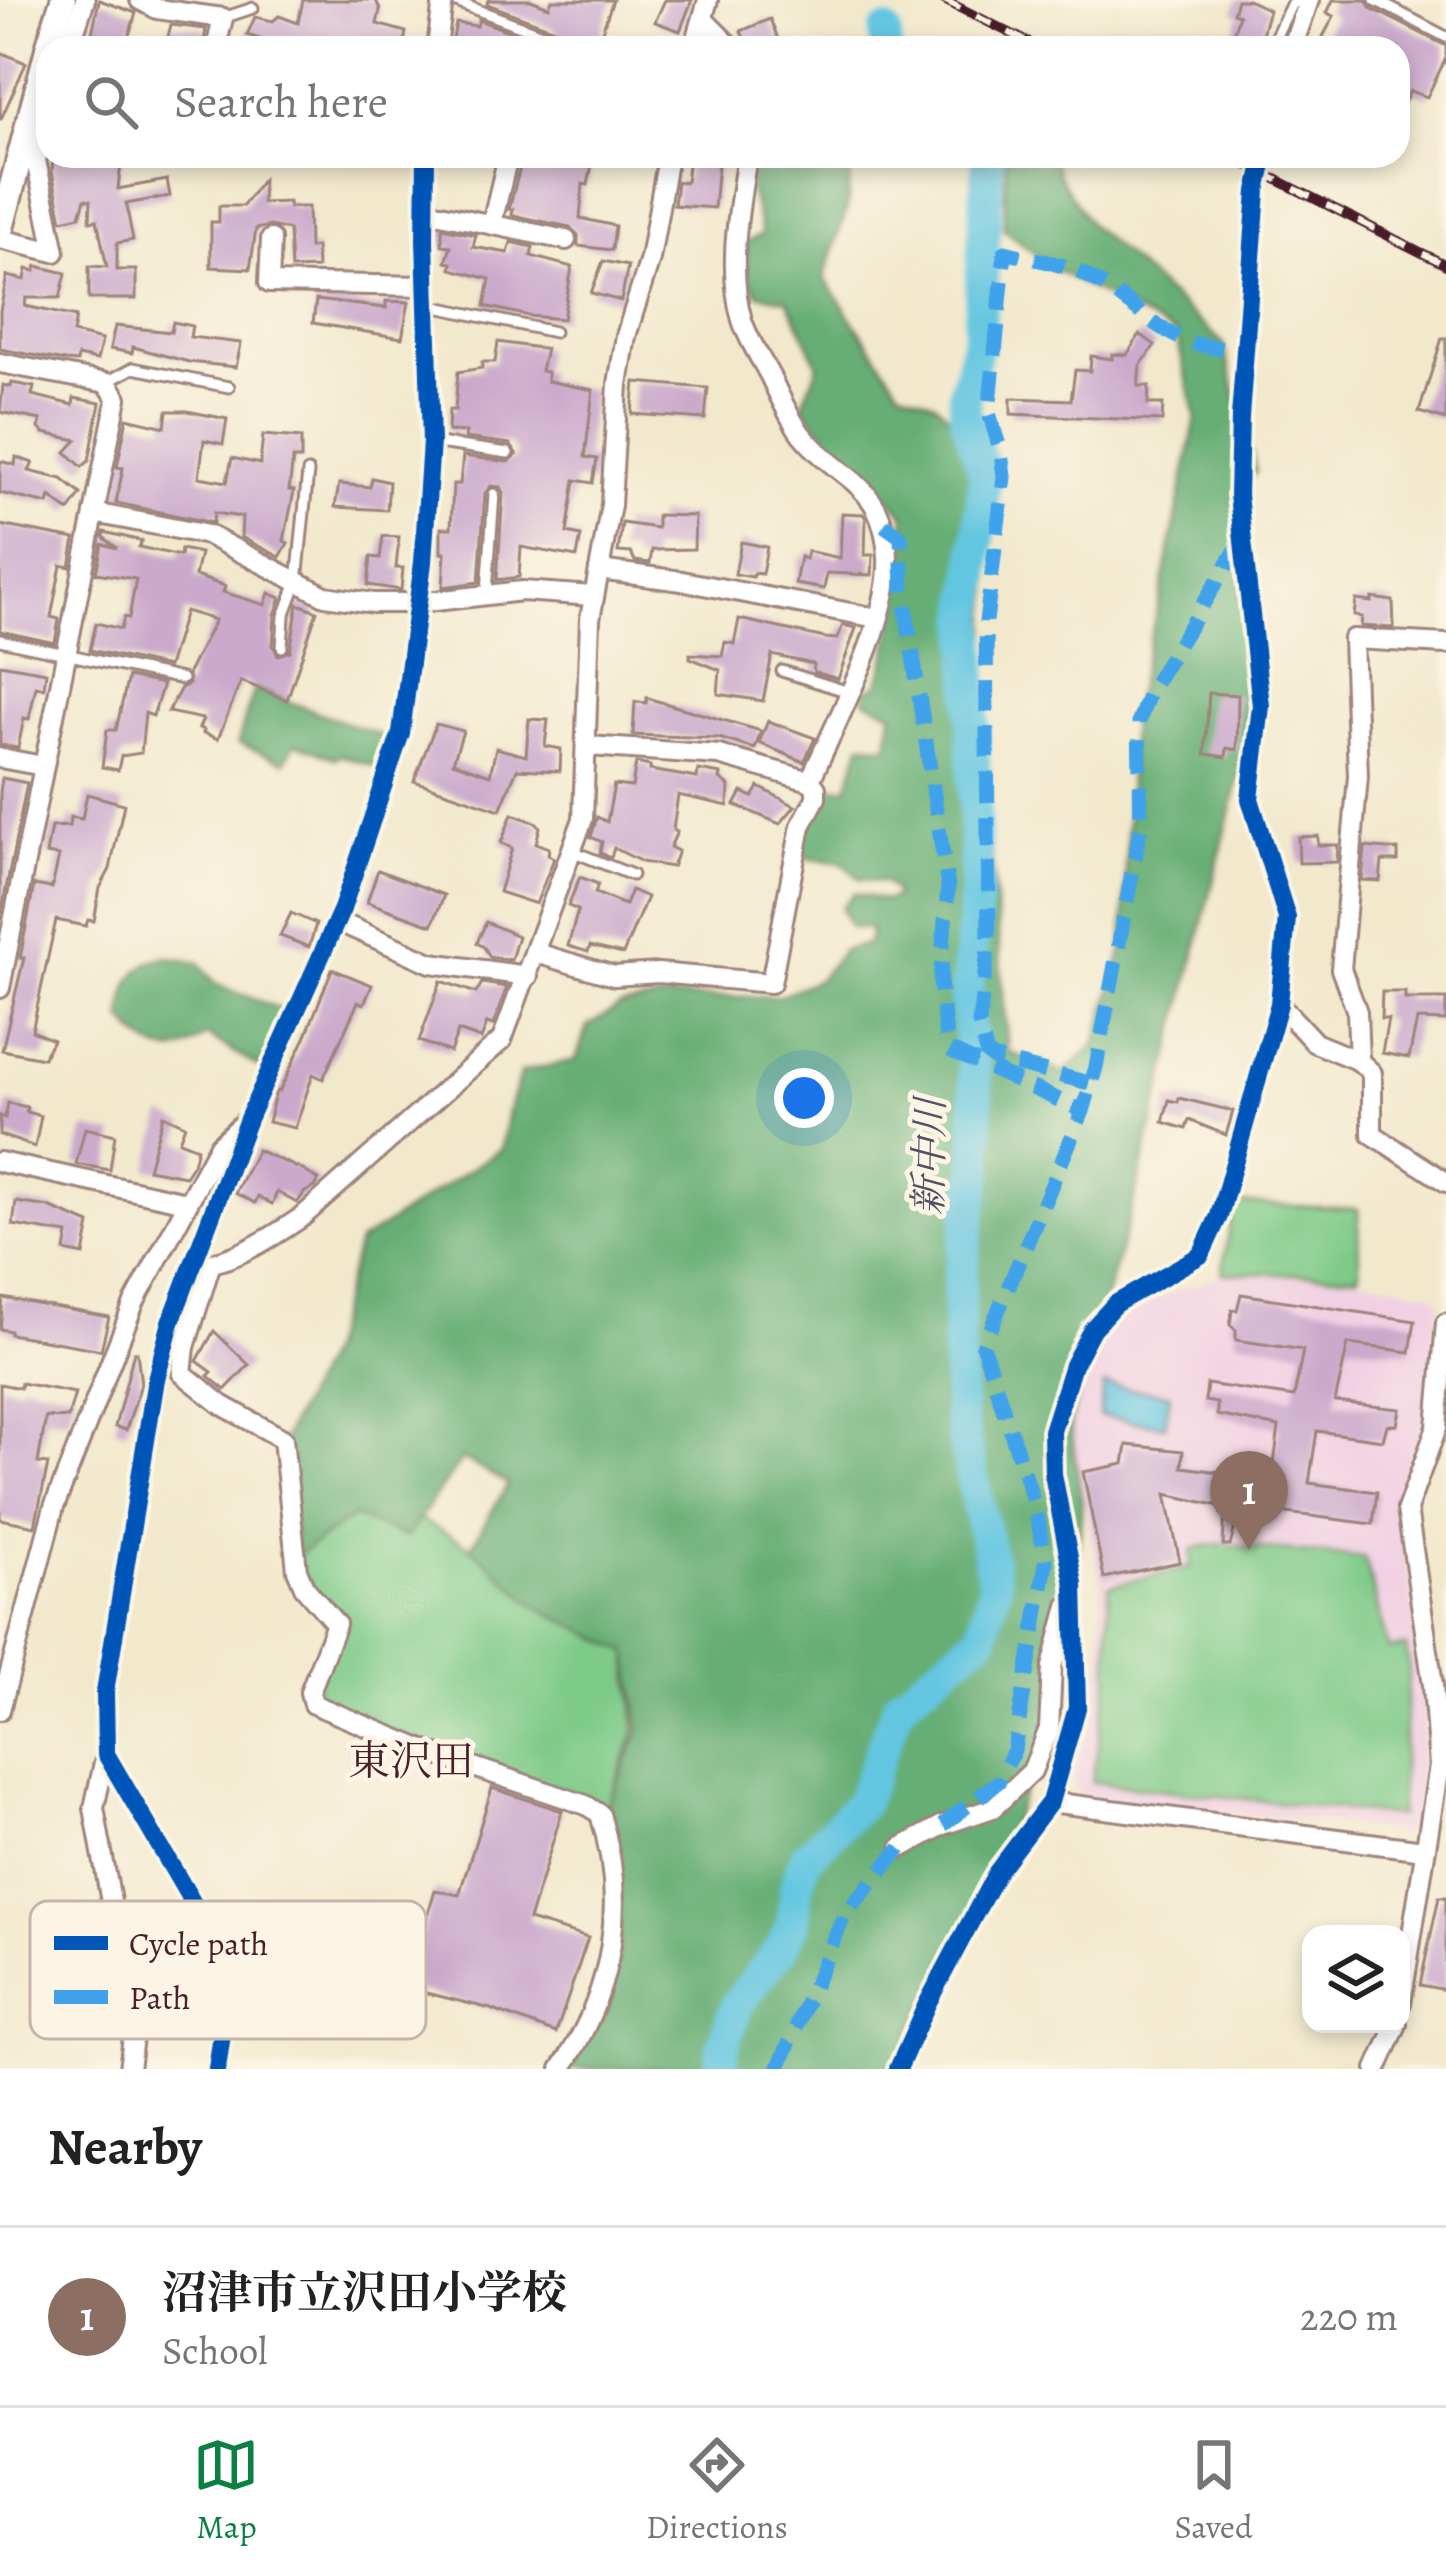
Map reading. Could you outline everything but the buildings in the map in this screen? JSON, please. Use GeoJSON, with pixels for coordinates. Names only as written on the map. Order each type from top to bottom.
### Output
{"type":"FeatureCollection","features":[{"type":"Feature","properties":{"kind":"street"},"geometry":{"type":"LineString","coordinates":[[52,36],[63,0]]}},
{"type":"Feature","properties":{"kind":"street"},"geometry":{"type":"LineString","coordinates":[[74,36],[85,0]]}},
{"type":"Feature","properties":{"kind":"street"},"geometry":{"type":"LineString","coordinates":[[140,0],[157,9],[224,19],[219,36]]}},
{"type":"Feature","properties":{"kind":"street"},"geometry":{"type":"LineString","coordinates":[[440,36],[447,0]]}},
{"type":"Feature","properties":{"kind":"street"},"geometry":{"type":"LineString","coordinates":[[1294,36],[1299,2]]}},
{"type":"Feature","properties":{"kind":"street"},"geometry":{"type":"LineString","coordinates":[[706,9],[724,36]]}},
{"type":"Feature","properties":{"kind":"street"},"geometry":{"type":"LineString","coordinates":[[36,96],[0,235],[55,252],[38,168]]}},
{"type":"Feature","properties":{"kind":"street"},"geometry":{"type":"LineString","coordinates":[[426,168],[431,442],[401,733],[337,921],[206,1224],[182,1373],[223,1405],[283,1439],[297,1570],[304,1587],[336,1624],[310,1692],[314,1704],[600,1814],[609,1856],[612,1952],[582,2037],[560,2069]]}},
{"type":"Feature","properties":{"kind":"street"},"geometry":{"type":"LineString","coordinates":[[492,224],[505,168]]}},
{"type":"Feature","properties":{"kind":"street"},"geometry":{"type":"LineString","coordinates":[[111,1901],[94,1808],[106,1754],[105,1692],[156,1379],[171,1322],[202,1264],[276,1234],[302,1217],[502,1040],[583,819],[593,596],[615,467],[618,384],[626,336],[650,259],[666,168]]}},
{"type":"Feature","properties":{"kind":"street"},"geometry":{"type":"LineString","coordinates":[[745,168],[736,227],[742,320],[802,436],[855,479],[876,506],[884,525],[888,561],[886,593],[810,781]]}},
{"type":"Feature","properties":{"kind":"street"},"geometry":{"type":"LineString","coordinates":[[898,2069],[927,2003],[998,1872],[1049,1802],[1077,1708],[1074,1584],[1054,1474],[1052,1431],[1073,1365],[1092,1329],[1115,1304],[1201,1255],[1219,1216],[1279,1004],[1287,918],[1250,800],[1261,706],[1238,495],[1240,417],[1262,168]]}},
{"type":"Feature","properties":{"kind":"street"},"geometry":{"type":"LineString","coordinates":[[426,211],[566,240]]}},
{"type":"Feature","properties":{"kind":"street"},"geometry":{"type":"LineString","coordinates":[[271,239],[269,283],[426,296]]}},
{"type":"Feature","properties":{"kind":"street"},"geometry":{"type":"LineString","coordinates":[[0,363],[105,383],[117,398],[4,941],[0,988]]}},
{"type":"Feature","properties":{"kind":"street"},"geometry":{"type":"LineString","coordinates":[[94,513],[208,535],[325,596],[418,603],[487,592],[593,596]]}},
{"type":"Feature","properties":{"kind":"street"},"geometry":{"type":"LineString","coordinates":[[599,570],[877,617]]}},
{"type":"Feature","properties":{"kind":"street"},"geometry":{"type":"LineString","coordinates":[[1360,1061],[1357,1012],[1341,969],[1358,776],[1353,639],[1446,644]]}},
{"type":"Feature","properties":{"kind":"street"},"geometry":{"type":"LineString","coordinates":[[536,953],[614,976],[658,973],[771,983],[801,826],[816,798],[816,788],[810,781],[718,755],[588,746]]}},
{"type":"Feature","properties":{"kind":"street"},"geometry":{"type":"LineString","coordinates":[[0,758],[43,766]]}},
{"type":"Feature","properties":{"kind":"street"},"geometry":{"type":"LineString","coordinates":[[337,921],[431,963],[528,976]]}},
{"type":"Feature","properties":{"kind":"street"},"geometry":{"type":"LineString","coordinates":[[1279,1004],[1315,1043],[1360,1061],[1372,1072],[1372,1134],[1446,1182]]}},
{"type":"Feature","properties":{"kind":"street"},"geometry":{"type":"LineString","coordinates":[[0,1710],[54,1507],[134,1303],[219,1145],[248,1119]]}},
{"type":"Feature","properties":{"kind":"street"},"geometry":{"type":"LineString","coordinates":[[0,1162],[186,1202]]}},
{"type":"Feature","properties":{"kind":"street"},"geometry":{"type":"LineString","coordinates":[[1410,1943],[1439,1766],[1433,1685],[1407,1509],[1436,1427],[1446,1323]]}},
{"type":"Feature","properties":{"kind":"street"},"geometry":{"type":"LineString","coordinates":[[901,1848],[993,1808],[1032,1771],[1049,1729],[1052,1667],[1074,1584]]}},
{"type":"Feature","properties":{"kind":"street"},"geometry":{"type":"LineString","coordinates":[[0,1621],[22,1626]]}},
{"type":"Feature","properties":{"kind":"street"},"geometry":{"type":"LineString","coordinates":[[106,1754],[192,1901]]}},
{"type":"Feature","properties":{"kind":"street"},"geometry":{"type":"LineString","coordinates":[[1049,1802],[1424,1850]]}},
{"type":"Feature","properties":{"kind":"street"},"geometry":{"type":"LineString","coordinates":[[1377,2069],[1393,2033]]}},
{"type":"Feature","properties":{"kind":"street"},"geometry":{"type":"LineString","coordinates":[[129,2069],[133,2039]]}},
{"type":"Feature","properties":{"kind":"street"},"geometry":{"type":"LineString","coordinates":[[217,2069],[221,2039]]}},
{"type":"Feature","properties":{"kind":"lane"},"geometry":{"type":"LineString","coordinates":[[447,0],[547,36]]}},
{"type":"Feature","properties":{"kind":"lane"},"geometry":{"type":"LineString","coordinates":[[1278,36],[1299,2],[1279,0]]}},
{"type":"Feature","properties":{"kind":"lane"},"geometry":{"type":"LineString","coordinates":[[1375,0],[1446,38]]}},
{"type":"Feature","properties":{"kind":"lane"},"geometry":{"type":"LineString","coordinates":[[224,19],[253,8]]}},
{"type":"Feature","properties":{"kind":"lane"},"geometry":{"type":"LineString","coordinates":[[426,296],[554,332]]}},
{"type":"Feature","properties":{"kind":"lane"},"geometry":{"type":"LineString","coordinates":[[105,383],[133,368],[229,387]]}},
{"type":"Feature","properties":{"kind":"lane"},"geometry":{"type":"LineString","coordinates":[[431,442],[508,453]]}},
{"type":"Feature","properties":{"kind":"lane"},"geometry":{"type":"LineString","coordinates":[[282,647],[284,616],[297,582],[308,472]]}},
{"type":"Feature","properties":{"kind":"lane"},"geometry":{"type":"LineString","coordinates":[[487,592],[494,494]]}},
{"type":"Feature","properties":{"kind":"lane"},"geometry":{"type":"LineString","coordinates":[[0,640],[182,680]]}},
{"type":"Feature","properties":{"kind":"lane"},"geometry":{"type":"LineString","coordinates":[[782,671],[849,692]]}},
{"type":"Feature","properties":{"kind":"lane"},"geometry":{"type":"LineString","coordinates":[[572,851],[632,875]]}},
{"type":"Feature","properties":{"kind":"shaded area"},"geometry":{"type":"Polygon","coordinates":[[[1221,1275],[1362,1278],[1429,1292],[1439,1300],[1428,1405],[1400,1511],[1426,1707],[1416,1821],[1403,1832],[1080,1794],[1073,1782],[1101,1666],[1101,1588],[1069,1420],[1101,1319],[1221,1275]]]}},
{"type":"Feature","properties":{"kind":"green space"},"geometry":{"type":"Polygon","coordinates":[[[753,168],[851,168],[847,208],[824,278],[900,389],[935,402],[971,438],[989,469],[993,526],[981,738],[1008,1052],[1064,1073],[1096,1044],[1123,949],[1131,713],[1161,594],[1196,417],[1176,334],[1055,270],[1004,229],[1006,168],[1056,168],[1090,225],[1223,343],[1256,472],[1238,495],[1247,745],[1135,1196],[1070,1423],[1082,1503],[1069,1666],[1053,1759],[1032,1771],[1004,1844],[893,2069],[569,2069],[608,2006],[619,1958],[618,1869],[606,1809],[640,1729],[628,1652],[537,1607],[471,1547],[508,1484],[462,1459],[406,1537],[353,1516],[295,1557],[283,1439],[328,1350],[358,1243],[501,1149],[521,1072],[576,1060],[587,1027],[620,1007],[666,998],[780,996],[819,979],[843,950],[868,944],[871,929],[850,927],[841,908],[854,893],[886,901],[895,897],[884,882],[860,879],[843,863],[806,858],[794,845],[826,787],[847,788],[862,743],[888,747],[892,712],[865,700],[864,691],[878,685],[884,665],[905,515],[802,406],[818,365],[788,300],[758,294],[747,275],[747,242],[762,234],[749,186],[753,168]]]}},
{"type":"Feature","properties":{"kind":"green space"},"geometry":{"type":"Polygon","coordinates":[[[254,689],[387,738],[377,767],[295,743],[285,762],[238,743],[254,689]]]}},
{"type":"Feature","properties":{"kind":"green space"},"geometry":{"type":"Polygon","coordinates":[[[167,957],[199,963],[217,985],[288,1012],[261,1068],[206,1035],[183,1050],[162,1050],[142,1039],[123,1019],[133,978],[146,964],[167,957]]]}},
{"type":"Feature","properties":{"kind":"green space"},"geometry":{"type":"Polygon","coordinates":[[[1234,1203],[1358,1209],[1359,1275],[1222,1273],[1234,1203]]]}},
{"type":"Feature","properties":{"kind":"green space"},"geometry":{"type":"Polygon","coordinates":[[[353,1516],[406,1537],[419,1519],[471,1547],[544,1610],[628,1652],[636,1729],[606,1809],[313,1704],[329,1624],[295,1557],[353,1516]]]}},
{"type":"Feature","properties":{"kind":"green space"},"geometry":{"type":"Polygon","coordinates":[[[1216,1544],[1365,1558],[1388,1649],[1406,1647],[1409,1664],[1399,1816],[1092,1782],[1109,1678],[1109,1586],[1191,1567],[1192,1549],[1216,1544]]]}},
{"type":"Feature","properties":{"kind":"water"},"geometry":{"type":"Polygon","coordinates":[[[1104,1385],[1170,1394],[1165,1426],[1099,1416],[1104,1385]]]}},
{"type":"Feature","properties":{"kind":"waterway","name":"新中川"},"geometry":{"type":"LineString","coordinates":[[721,2069],[737,2004],[782,1948],[793,1924],[796,1887],[805,1858],[861,1803],[899,1703],[982,1636],[995,1584],[960,1420],[958,1339],[960,1275],[978,1169],[977,1099],[966,1000],[976,889],[971,617],[985,474],[965,414],[964,394],[979,337],[987,168]]}},
{"type":"Feature","properties":{"kind":"railway"},"geometry":{"type":"LineString","coordinates":[[944,0],[1016,36]]}},
{"type":"Feature","properties":{"kind":"railway"},"geometry":{"type":"LineString","coordinates":[[1254,168],[1446,265]]}},
{"type":"Feature","properties":{"kind":"marked path"},"geometry":{"type":"LineString","coordinates":[[1089,1083],[992,1058],[986,1052],[979,1022],[989,942],[986,621],[1004,477],[989,413],[1005,252],[1078,272],[1175,336],[1217,348],[1245,349]]}},
{"type":"Feature","properties":{"kind":"marked path"},"geometry":{"type":"LineString","coordinates":[[884,525],[901,537],[903,590],[948,888],[940,981],[947,1049],[1083,1111]]}},
{"type":"Feature","properties":{"kind":"marked path"},"geometry":{"type":"LineString","coordinates":[[943,1825],[999,1781],[1014,1750],[1046,1563],[1035,1506],[983,1347],[1083,1111],[1096,1067],[1141,825],[1139,721],[1150,691],[1241,542]]}},
{"type":"Feature","properties":{"kind":"marked path"},"geometry":{"type":"LineString","coordinates":[[778,2069],[845,1914],[901,1848]]}},
{"type":"Feature","properties":{"kind":"cycle path"},"geometry":{"type":"LineString","coordinates":[[192,1901],[106,1754],[105,1692],[156,1379],[171,1322],[248,1119],[342,909],[401,733],[423,562],[431,442],[426,168]]}},
{"type":"Feature","properties":{"kind":"cycle path"},"geometry":{"type":"LineString","coordinates":[[898,2069],[997,1872],[1050,1802],[1077,1708],[1074,1584],[1053,1474],[1052,1431],[1073,1365],[1092,1329],[1115,1304],[1201,1255],[1219,1216],[1279,1004],[1287,918],[1250,799],[1261,706],[1238,495],[1240,417],[1262,168]]}},
{"type":"Feature","properties":{"kind":"cycle path"},"geometry":{"type":"LineString","coordinates":[[217,2069],[221,2039]]}},
{"type":"Feature","properties":{"kind":"place","name":"沼津市立沢田小学校"},"geometry":{"type":"Point","coordinates":[1249,1550]}},
{"type":"Feature","properties":{"kind":"district","name":"東沢田"},"geometry":{"type":"Point","coordinates":[411,1760]}}]}
